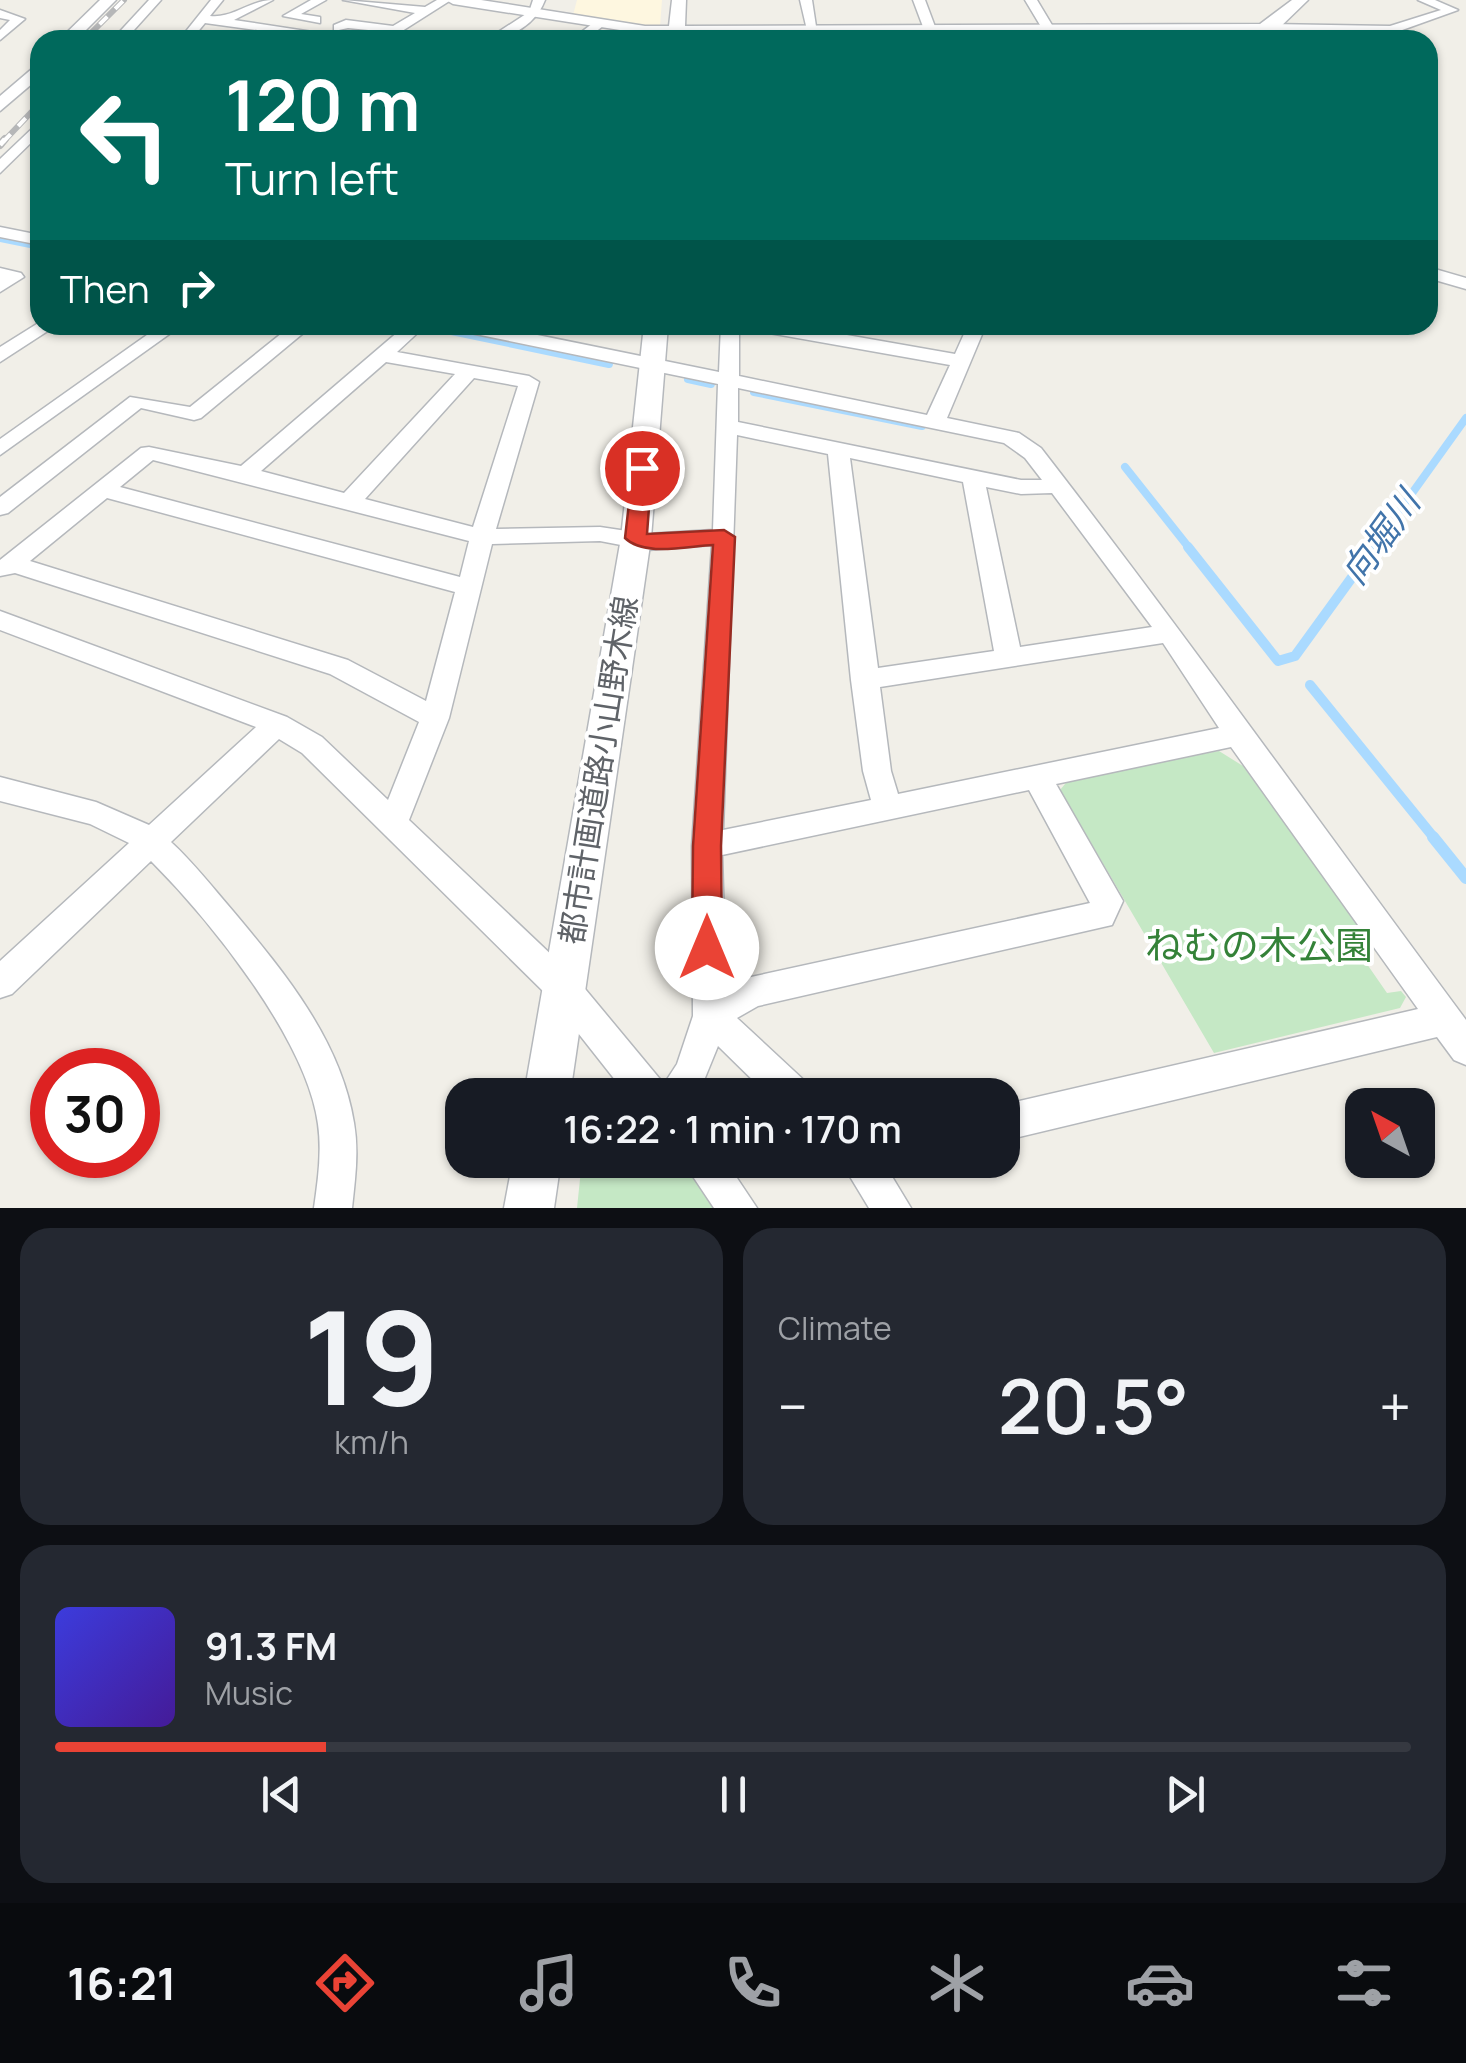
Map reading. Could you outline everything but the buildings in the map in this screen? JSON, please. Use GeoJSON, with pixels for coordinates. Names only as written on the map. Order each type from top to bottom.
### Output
{"type":"FeatureCollection","features":[{"type":"Feature","properties":{"kind":"street"},"geometry":{"type":"LineString","coordinates":[[78,30],[109,0]]}},
{"type":"Feature","properties":{"kind":"street"},"geometry":{"type":"LineString","coordinates":[[127,30],[154,0]]}},
{"type":"Feature","properties":{"kind":"street"},"geometry":{"type":"LineString","coordinates":[[194,30],[217,0]]}},
{"type":"Feature","properties":{"kind":"street"},"geometry":{"type":"LineString","coordinates":[[217,22],[268,0]]}},
{"type":"Feature","properties":{"kind":"street"},"geometry":{"type":"LineString","coordinates":[[320,0],[289,16],[396,30],[445,0]]}},
{"type":"Feature","properties":{"kind":"street"},"geometry":{"type":"LineString","coordinates":[[348,0],[428,11]]}},
{"type":"Feature","properties":{"kind":"street"},"geometry":{"type":"LineString","coordinates":[[453,0],[537,7],[615,30]]}},
{"type":"Feature","properties":{"kind":"street"},"geometry":{"type":"LineString","coordinates":[[676,30],[679,0]]}},
{"type":"Feature","properties":{"kind":"street"},"geometry":{"type":"LineString","coordinates":[[806,0],[813,30]]}},
{"type":"Feature","properties":{"kind":"street"},"geometry":{"type":"LineString","coordinates":[[919,0],[930,30]]}},
{"type":"Feature","properties":{"kind":"street"},"geometry":{"type":"LineString","coordinates":[[1031,0],[1049,30]]}},
{"type":"Feature","properties":{"kind":"street"},"geometry":{"type":"LineString","coordinates":[[1270,28],[1300,0]]}},
{"type":"Feature","properties":{"kind":"street"},"geometry":{"type":"LineString","coordinates":[[1401,30],[1452,10],[1424,0]]}},
{"type":"Feature","properties":{"kind":"street"},"geometry":{"type":"LineString","coordinates":[[506,30],[537,7]]}},
{"type":"Feature","properties":{"kind":"street"},"geometry":{"type":"LineString","coordinates":[[0,14],[19,18],[0,36]]}},
{"type":"Feature","properties":{"kind":"street"},"geometry":{"type":"LineString","coordinates":[[202,20],[283,30]]}},
{"type":"Feature","properties":{"kind":"street"},"geometry":{"type":"LineString","coordinates":[[591,30],[601,23]]}},
{"type":"Feature","properties":{"kind":"street"},"geometry":{"type":"LineString","coordinates":[[335,30],[346,24]]}},
{"type":"Feature","properties":{"kind":"street"},"geometry":{"type":"LineString","coordinates":[[1248,30],[1304,30]]}},
{"type":"Feature","properties":{"kind":"street"},"geometry":{"type":"LineString","coordinates":[[0,76],[30,72]]}},
{"type":"Feature","properties":{"kind":"street"},"geometry":{"type":"LineString","coordinates":[[0,106],[30,76]]}},
{"type":"Feature","properties":{"kind":"street"},"geometry":{"type":"LineString","coordinates":[[0,168],[30,136]]}},
{"type":"Feature","properties":{"kind":"street"},"geometry":{"type":"LineString","coordinates":[[0,232],[30,238]]}},
{"type":"Feature","properties":{"kind":"street"},"geometry":{"type":"LineString","coordinates":[[0,273],[15,277],[0,286]]}},
{"type":"Feature","properties":{"kind":"street"},"geometry":{"type":"LineString","coordinates":[[1438,275],[1466,284]]}},
{"type":"Feature","properties":{"kind":"street"},"geometry":{"type":"LineString","coordinates":[[0,356],[33,335]]}},
{"type":"Feature","properties":{"kind":"street"},"geometry":{"type":"LineString","coordinates":[[0,449],[159,335]]}},
{"type":"Feature","properties":{"kind":"street"},"geometry":{"type":"LineString","coordinates":[[0,508],[137,401],[194,414],[292,335]]}},
{"type":"Feature","properties":{"kind":"street"},"geometry":{"type":"LineString","coordinates":[[245,474],[405,335]]}},
{"type":"Feature","properties":{"kind":"street"},"geometry":{"type":"LineString","coordinates":[[509,335],[1011,438],[1032,453],[1170,633],[1238,735],[1456,1034],[1020,1119]]}},
{"type":"Feature","properties":{"kind":"street"},"geometry":{"type":"LineString","coordinates":[[568,347],[571,335]]}},
{"type":"Feature","properties":{"kind":"street","name":"都市計画道路小山野木線"},"geometry":{"type":"LineString","coordinates":[[550,1078],[636,538],[655,335]]}},
{"type":"Feature","properties":{"kind":"street"},"geometry":{"type":"LineString","coordinates":[[688,1078],[710,1016],[707,846],[730,335]]}},
{"type":"Feature","properties":{"kind":"street"},"geometry":{"type":"LineString","coordinates":[[813,335],[962,362]]}},
{"type":"Feature","properties":{"kind":"street"},"geometry":{"type":"LineString","coordinates":[[935,421],[973,335]]}},
{"type":"Feature","properties":{"kind":"street"},"geometry":{"type":"LineString","coordinates":[[382,355],[529,382],[482,537],[435,718],[393,823]]}},
{"type":"Feature","properties":{"kind":"street"},"geometry":{"type":"LineString","coordinates":[[348,503],[469,371]]}},
{"type":"Feature","properties":{"kind":"street"},"geometry":{"type":"LineString","coordinates":[[728,427],[1021,488],[1059,486]]}},
{"type":"Feature","properties":{"kind":"street"},"geometry":{"type":"LineString","coordinates":[[838,450],[864,680],[877,771],[888,808]]}},
{"type":"Feature","properties":{"kind":"street"},"geometry":{"type":"LineString","coordinates":[[6,568],[150,453],[482,537],[600,534],[647,542],[724,537]]}},
{"type":"Feature","properties":{"kind":"street"},"geometry":{"type":"LineString","coordinates":[[973,478],[1008,658]]}},
{"type":"Feature","properties":{"kind":"street"},"geometry":{"type":"LineString","coordinates":[[103,490],[468,588]]}},
{"type":"Feature","properties":{"kind":"street"},"geometry":{"type":"LineString","coordinates":[[6,568],[339,667],[435,718]]}},
{"type":"Feature","properties":{"kind":"street"},"geometry":{"type":"LineString","coordinates":[[0,620],[277,724],[312,746],[564,989],[636,1078]]}},
{"type":"Feature","properties":{"kind":"street"},"geometry":{"type":"LineString","coordinates":[[864,680],[1170,633]]}},
{"type":"Feature","properties":{"kind":"street"},"geometry":{"type":"LineString","coordinates":[[0,983],[277,724]]}},
{"type":"Feature","properties":{"kind":"street"},"geometry":{"type":"LineString","coordinates":[[707,846],[1238,735]]}},
{"type":"Feature","properties":{"kind":"street"},"geometry":{"type":"LineString","coordinates":[[710,1016],[751,992],[1101,915],[1108,902],[1036,776]]}},
{"type":"Feature","properties":{"kind":"street"},"geometry":{"type":"LineString","coordinates":[[0,789],[123,825],[152,844],[272,981],[306,1033],[330,1091],[339,1140],[333,1208]]}},
{"type":"Feature","properties":{"kind":"street"},"geometry":{"type":"LineString","coordinates":[[710,1016],[776,1078]]}},
{"type":"Feature","properties":{"kind":"street"},"geometry":{"type":"LineString","coordinates":[[529,1208],[533,1178]]}},
{"type":"Feature","properties":{"kind":"street"},"geometry":{"type":"LineString","coordinates":[[715,1178],[738,1208]]}},
{"type":"Feature","properties":{"kind":"street"},"geometry":{"type":"LineString","coordinates":[[872,1178],[892,1208]]}},
{"type":"Feature","properties":{"kind":"shaded area"},"geometry":{"type":"Polygon","coordinates":[[[577,0],[662,0],[660,26],[647,28],[573,15],[577,0]]]}},
{"type":"Feature","properties":{"kind":"green space","name":"ねむの木公園"},"geometry":{"type":"Polygon","coordinates":[[[1219,751],[1243,766],[1377,949],[1360,954],[1387,993],[1401,991],[1406,997],[1400,1008],[1214,1053],[1060,790],[1070,778],[1219,751]]]}},
{"type":"Feature","properties":{"kind":"green space"},"geometry":{"type":"Polygon","coordinates":[[[580,1178],[699,1178],[723,1208],[577,1208],[580,1178]]]}},
{"type":"Feature","properties":{"kind":"waterway"},"geometry":{"type":"LineString","coordinates":[[0,239],[30,245]]}},
{"type":"Feature","properties":{"kind":"waterway"},"geometry":{"type":"LineString","coordinates":[[471,335],[609,364]]}},
{"type":"Feature","properties":{"kind":"waterway"},"geometry":{"type":"LineString","coordinates":[[688,379],[711,384]]}},
{"type":"Feature","properties":{"kind":"waterway"},"geometry":{"type":"LineString","coordinates":[[754,392],[922,426]]}},
{"type":"Feature","properties":{"kind":"waterway","name":"向堀川"},"geometry":{"type":"LineString","coordinates":[[1372,549],[1466,418]]}},
{"type":"Feature","properties":{"kind":"waterway"},"geometry":{"type":"LineString","coordinates":[[1125,467],[1190,549]]}},
{"type":"Feature","properties":{"kind":"waterway"},"geometry":{"type":"LineString","coordinates":[[1188,547],[1278,661],[1295,656],[1374,547]]}},
{"type":"Feature","properties":{"kind":"waterway","name":"向堀川"},"geometry":{"type":"LineString","coordinates":[[1310,685],[1435,839]]}},
{"type":"Feature","properties":{"kind":"waterway","name":"向堀川"},"geometry":{"type":"LineString","coordinates":[[1433,837],[1466,878]]}},
{"type":"Feature","properties":{"kind":"railway"},"geometry":{"type":"LineString","coordinates":[[94,30],[124,0]]}},
{"type":"Feature","properties":{"kind":"railway"},"geometry":{"type":"LineString","coordinates":[[3,142],[30,114]]}},
{"type":"Feature","properties":{"kind":"railway"},"geometry":{"type":"LineString","coordinates":[[0,145],[5,139]]}},
{"type":"Feature","properties":{"kind":"route"},"geometry":{"type":"LineString","coordinates":[[642,468],[636,538],[647,542],[724,537],[707,846],[707,948]]}}]}
